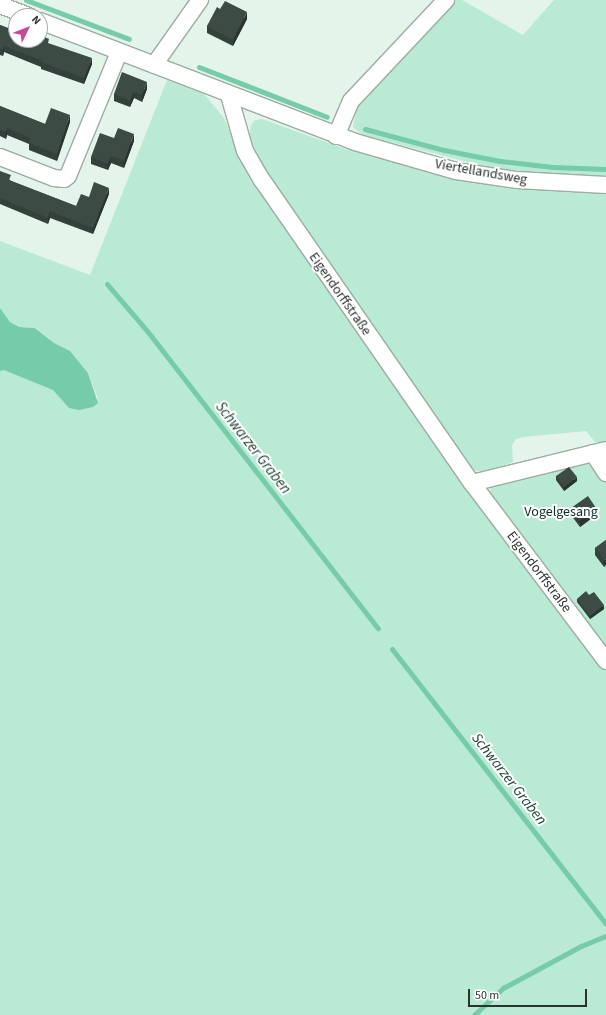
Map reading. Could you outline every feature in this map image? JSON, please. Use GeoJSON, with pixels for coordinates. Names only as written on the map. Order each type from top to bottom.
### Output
{"type":"FeatureCollection","features":[{"type":"Feature","properties":{"kind":"street"},"geometry":{"type":"LineString","coordinates":[[154,65],[200,0]]}},
{"type":"Feature","properties":{"kind":"street"},"geometry":{"type":"LineString","coordinates":[[336,136],[351,101],[446,0]]}},
{"type":"Feature","properties":{"kind":"street"},"geometry":{"type":"LineString","coordinates":[[48,24],[229,94]]}},
{"type":"Feature","properties":{"kind":"street"},"geometry":{"type":"LineString","coordinates":[[0,157],[54,178],[64,179],[68,176],[119,52]]}},
{"type":"Feature","properties":{"kind":"street","name":"Viertellandsweg"},"geometry":{"type":"LineString","coordinates":[[229,94],[336,136],[456,171],[517,180],[606,185]]}},
{"type":"Feature","properties":{"kind":"street","name":"Eigendorffstraße"},"geometry":{"type":"LineString","coordinates":[[229,94],[245,152],[262,180],[472,483],[606,661]]}},
{"type":"Feature","properties":{"kind":"street"},"geometry":{"type":"LineString","coordinates":[[472,483],[599,452],[606,473]]}},
{"type":"Feature","properties":{"kind":"green space"},"geometry":{"type":"Polygon","coordinates":[[[453,0],[462,0],[523,35],[554,0],[606,0],[606,176],[557,175],[487,167],[363,135],[353,127],[357,105],[453,0]]]}},
{"type":"Feature","properties":{"kind":"green space"},"geometry":{"type":"Polygon","coordinates":[[[167,80],[204,94],[224,118],[236,147],[530,571],[606,669],[606,1015],[0,1015],[0,371],[4,369],[53,390],[70,408],[98,399],[88,373],[70,351],[54,343],[36,328],[19,327],[10,322],[0,308],[0,241],[90,275],[167,80]]]}},
{"type":"Feature","properties":{"kind":"green space"},"geometry":{"type":"Polygon","coordinates":[[[262,119],[345,149],[450,177],[517,189],[606,194],[606,442],[595,442],[586,431],[524,437],[516,439],[512,445],[513,462],[485,472],[473,470],[261,165],[249,137],[251,125],[255,120],[262,119]]]}},
{"type":"Feature","properties":{"kind":"green space","name":"Vogelgesang"},"geometry":{"type":"Polygon","coordinates":[[[606,453],[606,648],[490,494],[491,483],[606,453]]]}},
{"type":"Feature","properties":{"kind":"shaded area"},"geometry":{"type":"Polygon","coordinates":[[[0,308],[10,322],[19,327],[35,328],[54,343],[70,351],[88,373],[98,403],[93,407],[79,410],[69,408],[53,390],[4,370],[0,371],[0,308]]]}},
{"type":"Feature","properties":{"kind":"building"},"geometry":{"type":"Polygon","coordinates":[[[225,1],[247,12],[233,40],[207,26],[217,7],[220,9],[225,1]]]}},
{"type":"Feature","properties":{"kind":"building"},"geometry":{"type":"Polygon","coordinates":[[[0,25],[8,28],[8,48],[4,46],[3,49],[0,48],[0,25]]]}},
{"type":"Feature","properties":{"kind":"building"},"geometry":{"type":"Polygon","coordinates":[[[48,43],[92,58],[84,78],[41,62],[41,60],[9,48],[48,48],[48,43]]]}},
{"type":"Feature","properties":{"kind":"building"},"geometry":{"type":"Polygon","coordinates":[[[122,72],[147,82],[142,95],[134,92],[130,101],[114,94],[122,72]]]}},
{"type":"Feature","properties":{"kind":"building"},"geometry":{"type":"Polygon","coordinates":[[[0,106],[45,124],[51,108],[70,115],[57,154],[29,143],[31,138],[7,128],[6,132],[0,130],[0,106]]]}},
{"type":"Feature","properties":{"kind":"building"},"geometry":{"type":"Polygon","coordinates":[[[118,128],[134,134],[124,161],[111,156],[108,164],[91,157],[100,133],[114,138],[118,128]]]}},
{"type":"Feature","properties":{"kind":"building"},"geometry":{"type":"Polygon","coordinates":[[[0,171],[11,175],[9,180],[76,206],[81,194],[89,197],[94,182],[109,188],[93,228],[50,211],[48,218],[0,198],[0,171]]]}},
{"type":"Feature","properties":{"kind":"building"},"geometry":{"type":"Polygon","coordinates":[[[569,467],[577,477],[564,487],[556,476],[569,467]]]}},
{"type":"Feature","properties":{"kind":"building"},"geometry":{"type":"Polygon","coordinates":[[[588,496],[596,508],[580,520],[571,508],[588,496]]]}},
{"type":"Feature","properties":{"kind":"building"},"geometry":{"type":"Polygon","coordinates":[[[606,540],[606,559],[604,560],[595,548],[606,540]]]}},
{"type":"Feature","properties":{"kind":"building"},"geometry":{"type":"Polygon","coordinates":[[[586,591],[589,595],[594,592],[604,605],[590,616],[577,599],[586,591]]]}},
{"type":"Feature","properties":{"kind":"waterway"},"geometry":{"type":"LineString","coordinates":[[26,0],[129,39]]}},
{"type":"Feature","properties":{"kind":"waterway"},"geometry":{"type":"LineString","coordinates":[[199,67],[327,117]]}},
{"type":"Feature","properties":{"kind":"waterway"},"geometry":{"type":"LineString","coordinates":[[365,129],[444,150],[500,161],[553,167],[606,169]]}},
{"type":"Feature","properties":{"kind":"waterway","name":"Schwarzer Graben"},"geometry":{"type":"LineString","coordinates":[[107,284],[148,332],[378,628]]}},
{"type":"Feature","properties":{"kind":"waterway","name":"Schwarzer Graben"},"geometry":{"type":"LineString","coordinates":[[392,649],[606,924]]}},
{"type":"Feature","properties":{"kind":"waterway","name":"Schwarzer Graben"},"geometry":{"type":"LineString","coordinates":[[474,1015],[503,988],[581,946],[606,936]]}}]}
